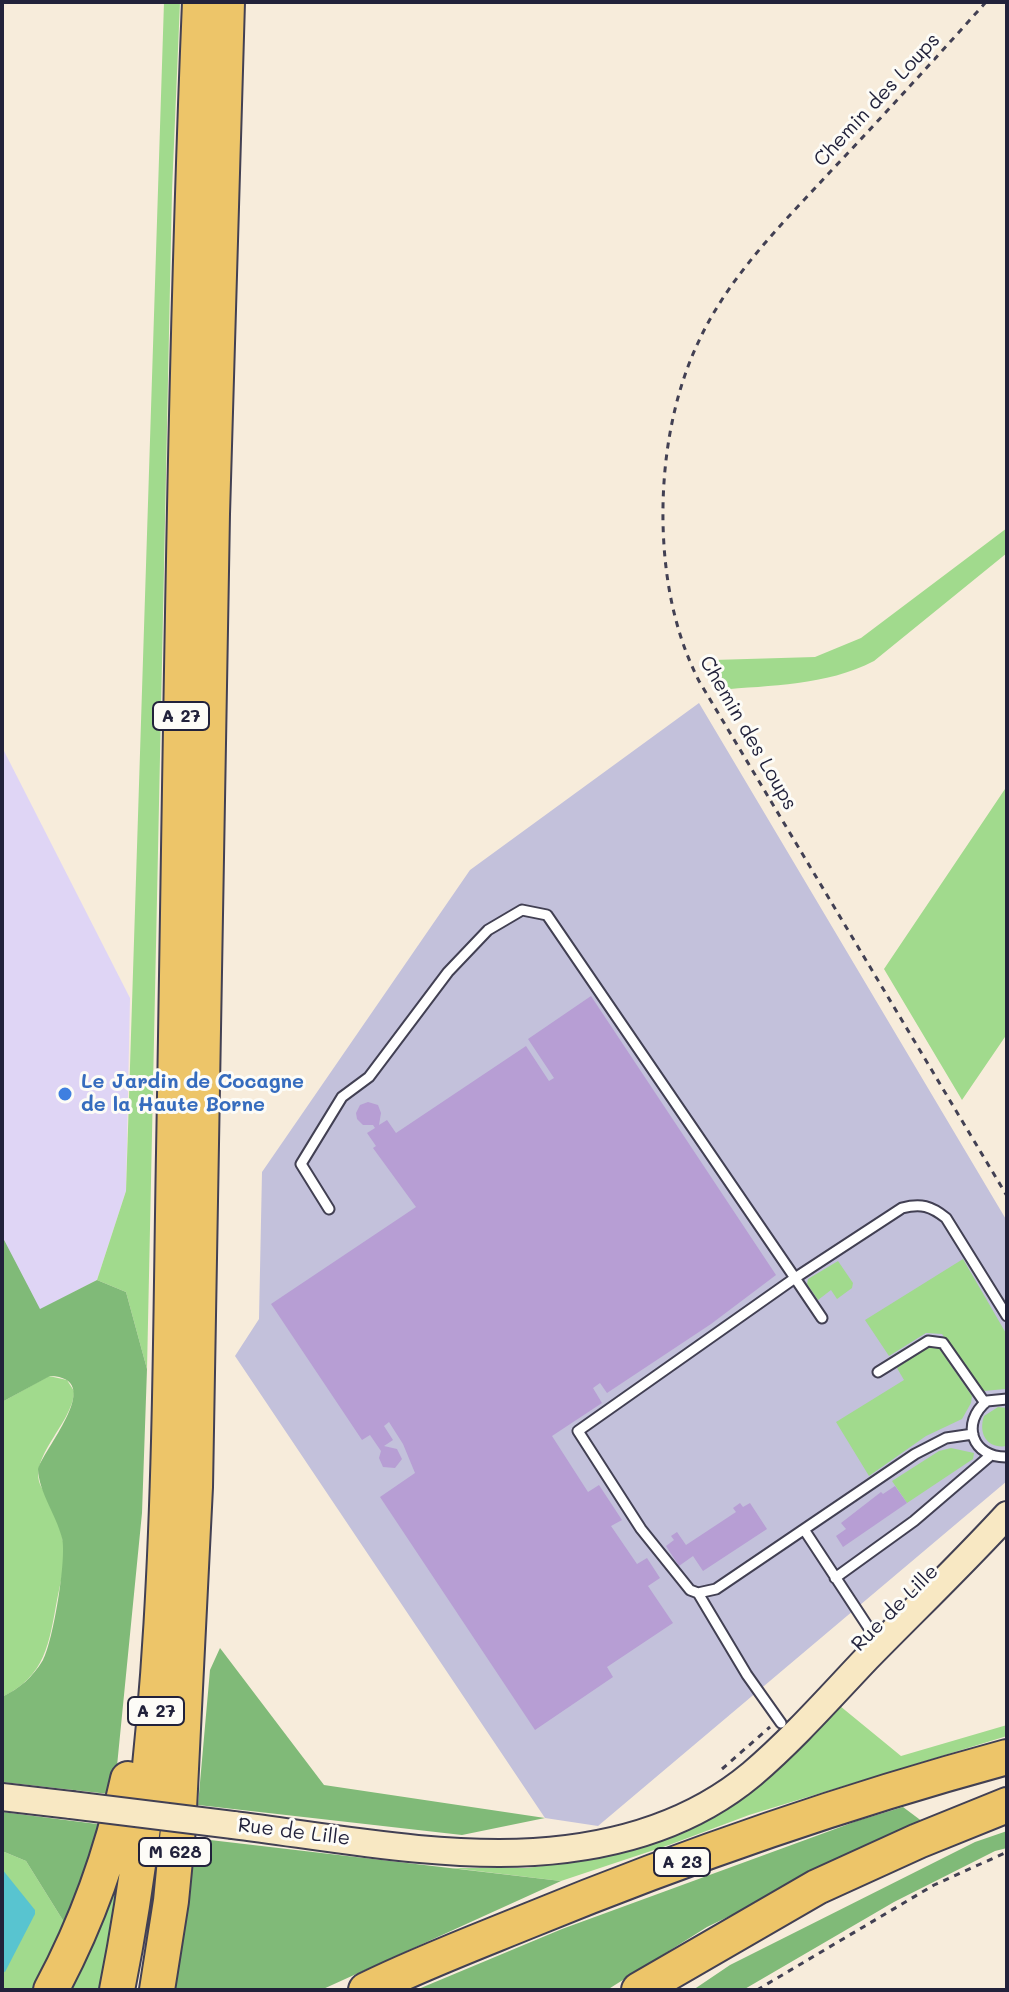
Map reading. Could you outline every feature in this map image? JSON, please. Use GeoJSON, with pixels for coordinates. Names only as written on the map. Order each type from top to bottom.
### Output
{"type":"FeatureCollection","features":[{"type":"Feature","properties":{"kind":"highway","name":"A 27"},"geometry":{"type":"LineString","coordinates":[[117,1990],[136,1880],[153,1737],[163,1609],[169,1429],[188,336],[200,2]]}},
{"type":"Feature","properties":{"kind":"highway","name":"A 27"},"geometry":{"type":"LineString","coordinates":[[145,1990],[171,1832],[183,1712],[197,1427],[212,514],[227,2]]}},
{"type":"Feature","properties":{"kind":"highway"},"geometry":{"type":"LineString","coordinates":[[51,1990],[78,1938],[103,1873],[129,1775],[147,1670],[169,1429]]}},
{"type":"Feature","properties":{"kind":"highway","name":"M 628"},"geometry":{"type":"LineString","coordinates":[[157,1990],[178,1829],[183,1712]]}},
{"type":"Feature","properties":{"kind":"highway","name":"A 23"},"geometry":{"type":"LineString","coordinates":[[366,1990],[466,1946],[657,1871],[867,1799],[1007,1757]]}},
{"type":"Feature","properties":{"kind":"highway"},"geometry":{"type":"LineString","coordinates":[[639,1990],[817,1887],[1007,1805]]}},
{"type":"Feature","properties":{"kind":"main road","name":"Rue de Lille"},"geometry":{"type":"LineString","coordinates":[[2,1797],[469,1852],[536,1852],[586,1845],[652,1830],[725,1794],[770,1757],[876,1638],[1007,1501]]}},
{"type":"Feature","properties":{"kind":"main road","name":"Rue de Lille"},"geometry":{"type":"LineString","coordinates":[[586,1845],[632,1828],[688,1798],[738,1763],[1007,1515]]}},
{"type":"Feature","properties":{"kind":"lane"},"geometry":{"type":"LineString","coordinates":[[329,1209],[301,1164],[342,1097],[369,1077],[448,972],[488,930],[522,910],[535,911],[547,915],[822,1318]]}},
{"type":"Feature","properties":{"kind":"lane"},"geometry":{"type":"LineString","coordinates":[[780,1722],[747,1675],[698,1593],[683,1584],[641,1529],[578,1431],[795,1278],[902,1208],[922,1204],[946,1218],[1007,1316]]}},
{"type":"Feature","properties":{"kind":"lane"},"geometry":{"type":"LineString","coordinates":[[878,1372],[928,1341],[943,1343],[985,1403]]}},
{"type":"Feature","properties":{"kind":"lane"},"geometry":{"type":"LineString","coordinates":[[1007,1399],[997,1398],[985,1403],[974,1417],[973,1434],[978,1446],[991,1455],[1007,1457]]}},
{"type":"Feature","properties":{"kind":"lane"},"geometry":{"type":"LineString","coordinates":[[698,1593],[716,1589],[915,1454],[946,1438],[973,1434]]}},
{"type":"Feature","properties":{"kind":"lane"},"geometry":{"type":"LineString","coordinates":[[835,1578],[914,1521],[991,1455]]}},
{"type":"Feature","properties":{"kind":"lane"},"geometry":{"type":"LineString","coordinates":[[805,1531],[876,1638]]}},
{"type":"Feature","properties":{"kind":"path","name":"Chemin des Loups"},"geometry":{"type":"LineString","coordinates":[[986,2],[767,242],[723,298],[697,344],[678,396],[665,471],[663,514],[673,609],[689,663],[1007,1196]]}},
{"type":"Feature","properties":{"kind":"path"},"geometry":{"type":"LineString","coordinates":[[714,1776],[780,1722]]}},
{"type":"Feature","properties":{"kind":"path"},"geometry":{"type":"LineString","coordinates":[[757,1990],[934,1885],[1007,1852]]}},
{"type":"Feature","properties":{"kind":"shaded area"},"geometry":{"type":"Polygon","coordinates":[[[699,703],[1007,1221],[1007,1481],[598,1826],[545,1818],[235,1356],[259,1319],[262,1172],[470,870],[699,703]]]}},
{"type":"Feature","properties":{"kind":"shaded area","name":"Le Jardin de Cocagne de la Haute Borne"},"geometry":{"type":"Polygon","coordinates":[[[2,747],[130,998],[126,1191],[97,1280],[2,1330],[2,747]]]}},
{"type":"Feature","properties":{"kind":"green space"},"geometry":{"type":"Polygon","coordinates":[[[164,2],[180,2],[172,191],[147,1369],[126,1292],[97,1280],[126,1191],[164,2]]]}},
{"type":"Feature","properties":{"kind":"green space"},"geometry":{"type":"Polygon","coordinates":[[[1007,528],[1007,553],[874,661],[817,680],[718,690],[713,660],[815,657],[861,638],[1007,528]]]}},
{"type":"Feature","properties":{"kind":"green space"},"geometry":{"type":"Polygon","coordinates":[[[1007,786],[1007,1034],[962,1100],[884,969],[1007,786]]]}},
{"type":"Feature","properties":{"kind":"green space"},"geometry":{"type":"Polygon","coordinates":[[[2,1236],[40,1309],[97,1280],[126,1292],[147,1369],[142,1513],[116,1776],[109,1794],[2,1782],[2,1697],[25,1682],[39,1666],[47,1650],[55,1619],[63,1563],[62,1538],[41,1487],[38,1469],[68,1414],[73,1388],[66,1380],[50,1376],[2,1402],[2,1236]]]}},
{"type":"Feature","properties":{"kind":"green space"},"geometry":{"type":"Polygon","coordinates":[[[963,1259],[1007,1335],[1005,1389],[984,1391],[942,1334],[926,1333],[889,1356],[865,1320],[963,1259]]]}},
{"type":"Feature","properties":{"kind":"green space"},"geometry":{"type":"Polygon","coordinates":[[[838,1261],[853,1283],[852,1288],[837,1299],[831,1290],[818,1300],[807,1284],[808,1279],[838,1261]]]}},
{"type":"Feature","properties":{"kind":"green space"},"geometry":{"type":"Polygon","coordinates":[[[929,1345],[939,1348],[972,1396],[971,1403],[962,1419],[926,1436],[869,1476],[836,1422],[904,1380],[897,1368],[929,1345]]]}},
{"type":"Feature","properties":{"kind":"green space"},"geometry":{"type":"Polygon","coordinates":[[[49,1376],[67,1380],[74,1391],[72,1404],[39,1469],[39,1481],[62,1536],[63,1569],[43,1657],[28,1679],[2,1697],[2,1402],[49,1376]]]}},
{"type":"Feature","properties":{"kind":"green space"},"geometry":{"type":"Polygon","coordinates":[[[998,1407],[1007,1408],[1007,1446],[989,1443],[983,1434],[984,1416],[998,1407]]]}},
{"type":"Feature","properties":{"kind":"green space"},"geometry":{"type":"Polygon","coordinates":[[[951,1448],[974,1453],[973,1459],[907,1503],[892,1481],[939,1451],[951,1448]]]}},
{"type":"Feature","properties":{"kind":"green space"},"geometry":{"type":"Polygon","coordinates":[[[220,1648],[324,1785],[545,1818],[462,1835],[198,1805],[210,1670],[220,1648]]]}},
{"type":"Feature","properties":{"kind":"green space"},"geometry":{"type":"Polygon","coordinates":[[[840,1706],[901,1756],[1007,1725],[1007,1736],[749,1815],[561,1881],[452,1868],[527,1868],[582,1861],[641,1844],[747,1792],[840,1706]]]}},
{"type":"Feature","properties":{"kind":"green space"},"geometry":{"type":"Polygon","coordinates":[[[903,1807],[923,1822],[707,1927],[607,1990],[416,1990],[562,1929],[903,1807]]]}},
{"type":"Feature","properties":{"kind":"green space"},"geometry":{"type":"Polygon","coordinates":[[[2,1812],[105,1825],[64,1922],[26,1861],[2,1851],[2,1812]]]}},
{"type":"Feature","properties":{"kind":"green space"},"geometry":{"type":"Polygon","coordinates":[[[1007,1831],[1007,1848],[995,1851],[894,1902],[743,1990],[693,1990],[730,1965],[975,1842],[1007,1831]]]}},
{"type":"Feature","properties":{"kind":"green space"},"geometry":{"type":"Polygon","coordinates":[[[193,1838],[561,1881],[321,1990],[169,1990],[193,1838]]]}},
{"type":"Feature","properties":{"kind":"green space"},"geometry":{"type":"Polygon","coordinates":[[[2,1851],[26,1861],[64,1922],[52,1955],[32,1990],[2,1990],[2,1851]]]}},
{"type":"Feature","properties":{"kind":"green space"},"geometry":{"type":"Polygon","coordinates":[[[123,1857],[101,1990],[62,1990],[123,1857]]]}},
{"type":"Feature","properties":{"kind":"water"},"geometry":{"type":"Polygon","coordinates":[[[2,1869],[35,1910],[5,1972],[2,1971],[2,1869]]]}},
{"type":"Feature","properties":{"kind":"building"},"geometry":{"type":"Polygon","coordinates":[[[591,996],[776,1275],[711,1324],[607,1393],[600,1383],[593,1388],[602,1403],[552,1436],[588,1492],[599,1485],[622,1520],[611,1526],[637,1564],[647,1558],[660,1578],[648,1586],[673,1623],[607,1667],[613,1677],[535,1730],[380,1497],[415,1473],[403,1444],[389,1422],[384,1426],[393,1440],[384,1446],[397,1449],[402,1459],[395,1468],[383,1467],[379,1458],[381,1451],[370,1435],[362,1440],[271,1304],[416,1207],[373,1148],[376,1146],[367,1133],[375,1128],[373,1125],[363,1125],[357,1119],[360,1105],[368,1102],[378,1105],[381,1113],[379,1125],[387,1120],[396,1133],[526,1046],[549,1081],[554,1078],[528,1039],[591,996]]]}},
{"type":"Feature","properties":{"kind":"building"},"geometry":{"type":"Polygon","coordinates":[[[895,1486],[907,1503],[843,1547],[836,1536],[846,1529],[841,1523],[881,1492],[883,1494],[895,1486]]]}},
{"type":"Feature","properties":{"kind":"building"},"geometry":{"type":"Polygon","coordinates":[[[740,1503],[743,1507],[750,1503],[767,1529],[703,1571],[693,1556],[679,1566],[666,1546],[674,1540],[671,1536],[677,1532],[686,1545],[736,1512],[733,1508],[740,1503]]]}},
{"type":"Feature","properties":{"kind":"place","name":"Le Jardin de Cocagne de la Haute Borne"},"geometry":{"type":"Point","coordinates":[65,1094]}}]}
